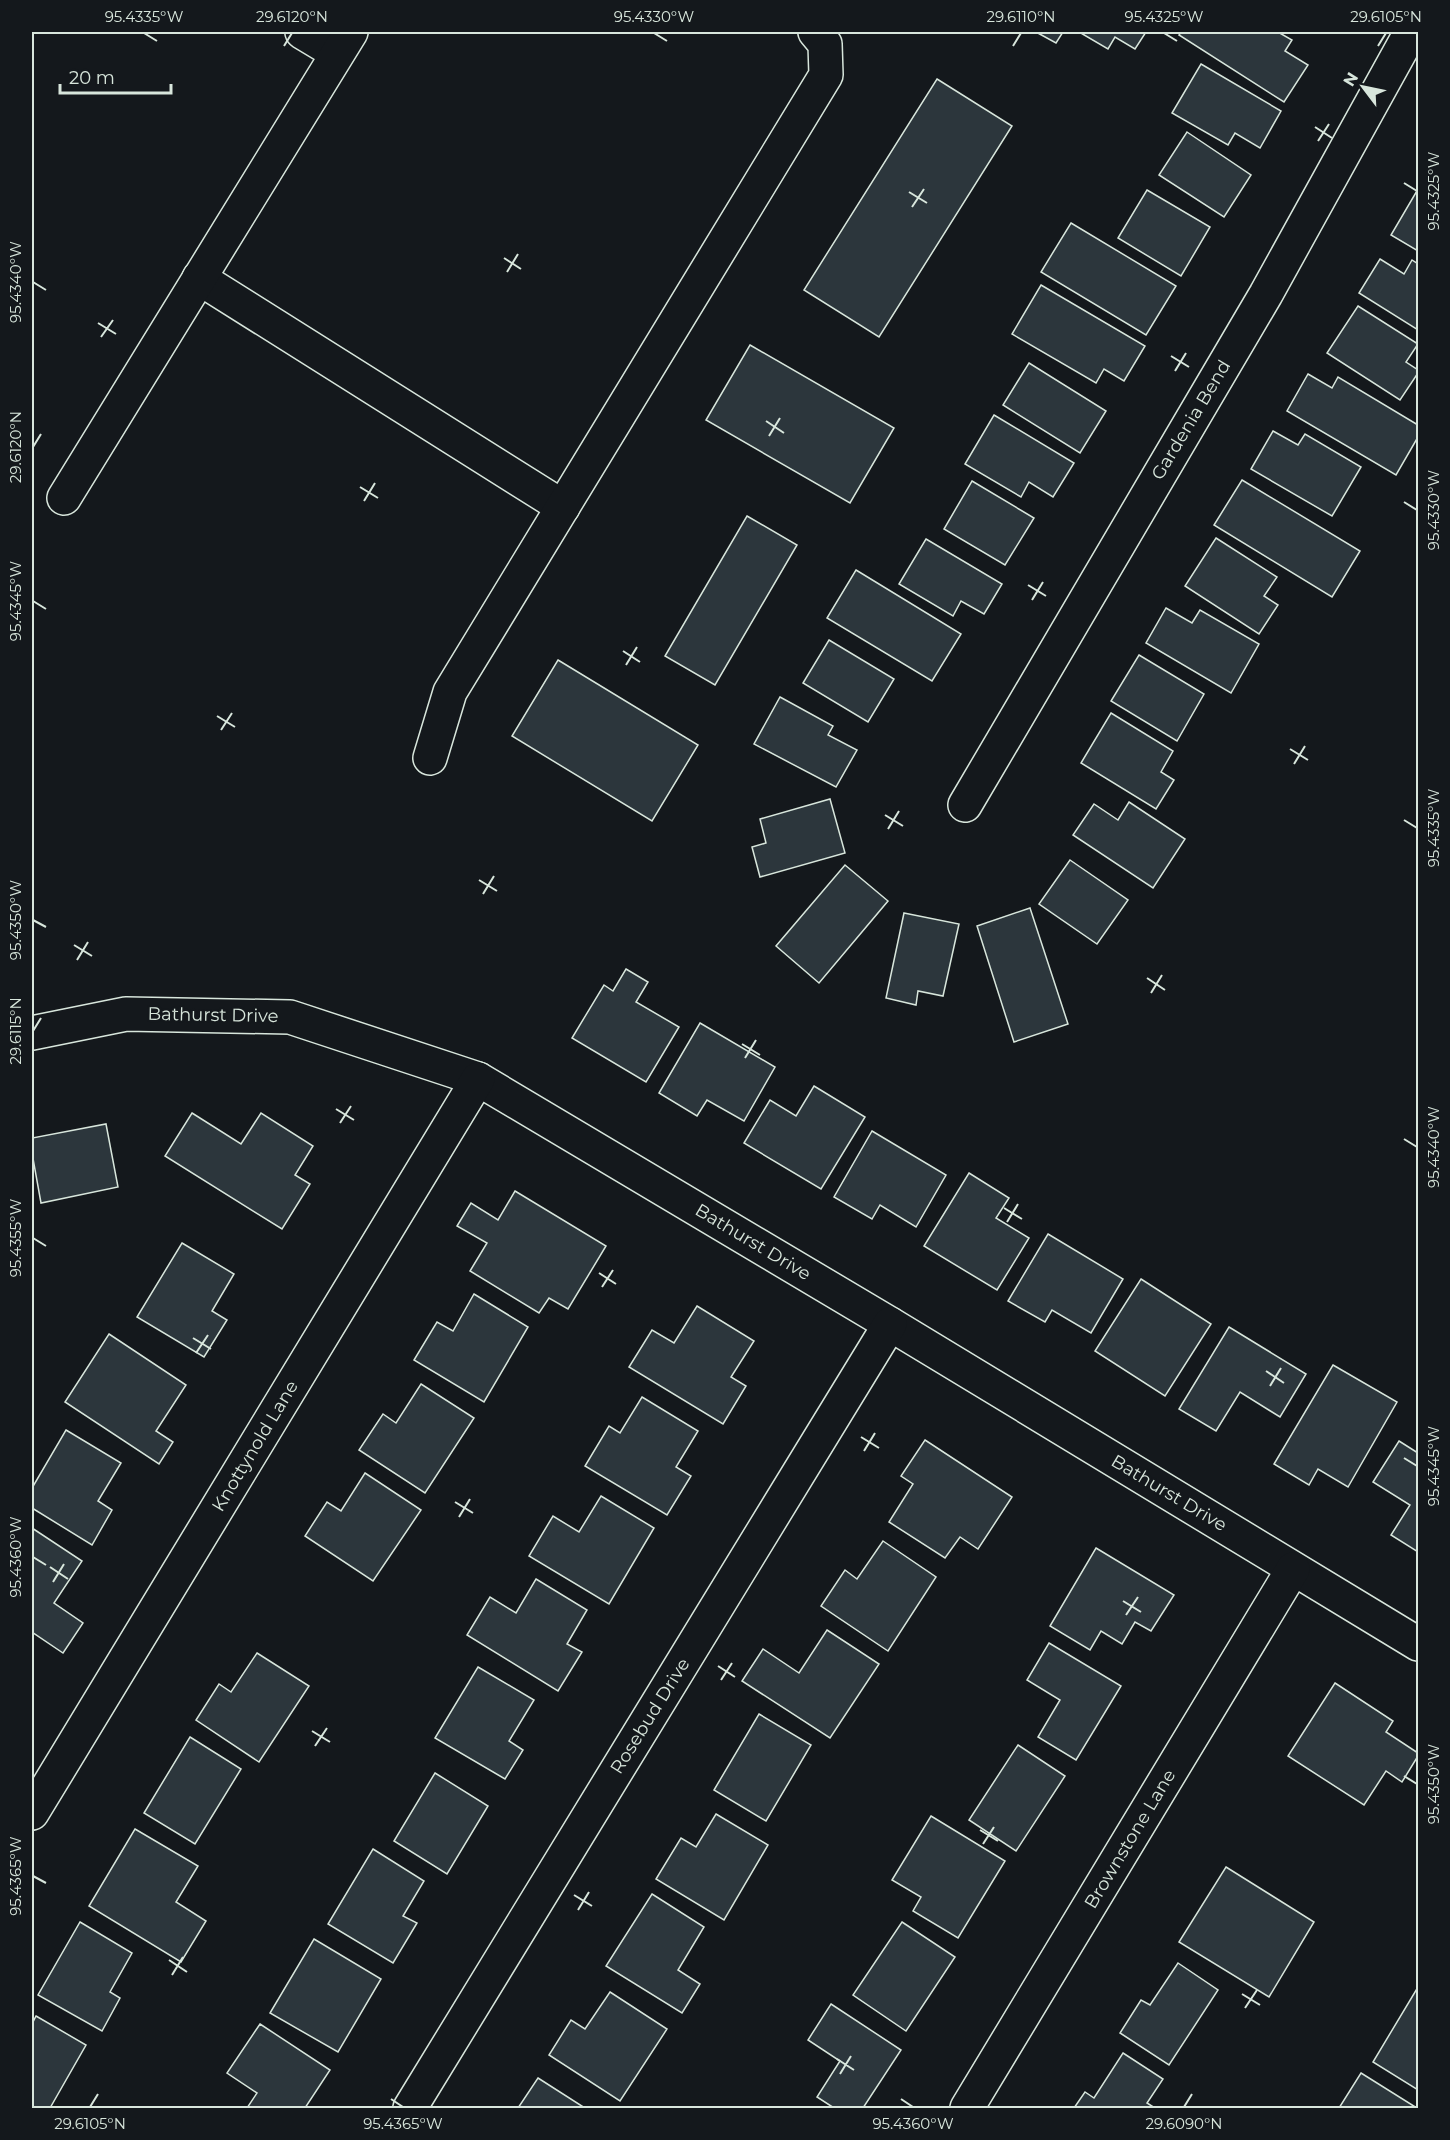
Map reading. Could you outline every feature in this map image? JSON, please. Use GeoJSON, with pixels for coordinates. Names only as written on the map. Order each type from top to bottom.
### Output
{"type":"FeatureCollection","features":[{"type":"Feature","properties":{"kind":"street"},"geometry":{"type":"LineString","coordinates":[[64,498],[344,43],[302,32]]}},
{"type":"Feature","properties":{"kind":"street"},"geometry":{"type":"LineString","coordinates":[[430,758],[450,692],[825,75],[825,44],[815,32]]}},
{"type":"Feature","properties":{"kind":"street","name":"Gardenia Bend"},"geometry":{"type":"LineString","coordinates":[[965,805],[1266,294],[1404,34]]}},
{"type":"Feature","properties":{"kind":"street"},"geometry":{"type":"LineString","coordinates":[[199,278],[563,507]]}},
{"type":"Feature","properties":{"kind":"street","name":"Bathurst Drive"},"geometry":{"type":"LineString","coordinates":[[32,1033],[126,1014],[290,1017],[478,1079],[890,1324],[1419,1644]]}},
{"type":"Feature","properties":{"kind":"street","name":"Knottynold Lane"},"geometry":{"type":"LineString","coordinates":[[32,1813],[478,1079]]}},
{"type":"Feature","properties":{"kind":"street","name":"Rosebud Drive"},"geometry":{"type":"LineString","coordinates":[[410,2109],[890,1324]]}},
{"type":"Feature","properties":{"kind":"street","name":"Brownstone Lane"},"geometry":{"type":"LineString","coordinates":[[966,2109],[1293,1569]]}},
{"type":"Feature","properties":{"kind":"building"},"geometry":{"type":"Polygon","coordinates":[[[1036,32],[1063,32],[1056,43],[1036,32]]]}},
{"type":"Feature","properties":{"kind":"building"},"geometry":{"type":"Polygon","coordinates":[[[1079,32],[1146,32],[1135,49],[1115,37],[1108,49],[1079,32]]]}},
{"type":"Feature","properties":{"kind":"building"},"geometry":{"type":"Polygon","coordinates":[[[1181,32],[1278,32],[1292,40],[1285,51],[1308,65],[1284,102],[1179,35],[1181,32]]]}},
{"type":"Feature","properties":{"kind":"building"},"geometry":{"type":"Polygon","coordinates":[[[1201,64],[1281,111],[1260,148],[1235,133],[1228,145],[1172,113],[1201,64]]]}},
{"type":"Feature","properties":{"kind":"building"},"geometry":{"type":"Polygon","coordinates":[[[937,79],[1012,126],[879,337],[804,290],[937,79]]]}},
{"type":"Feature","properties":{"kind":"building"},"geometry":{"type":"Polygon","coordinates":[[[1187,132],[1251,175],[1224,217],[1159,175],[1187,132]]]}},
{"type":"Feature","properties":{"kind":"building"},"geometry":{"type":"Polygon","coordinates":[[[1418,189],[1418,251],[1391,235],[1418,189]]]}},
{"type":"Feature","properties":{"kind":"building"},"geometry":{"type":"Polygon","coordinates":[[[1147,190],[1210,227],[1181,276],[1118,238],[1147,190]]]}},
{"type":"Feature","properties":{"kind":"building"},"geometry":{"type":"Polygon","coordinates":[[[1071,223],[1176,286],[1146,335],[1041,272],[1071,223]]]}},
{"type":"Feature","properties":{"kind":"building"},"geometry":{"type":"Polygon","coordinates":[[[1380,259],[1404,274],[1412,260],[1418,264],[1418,330],[1359,293],[1380,259]]]}},
{"type":"Feature","properties":{"kind":"building"},"geometry":{"type":"Polygon","coordinates":[[[1041,285],[1145,346],[1124,381],[1104,369],[1096,383],[1012,334],[1041,285]]]}},
{"type":"Feature","properties":{"kind":"building"},"geometry":{"type":"Polygon","coordinates":[[[1358,306],[1418,344],[1406,362],[1418,370],[1418,373],[1400,400],[1327,353],[1358,306]]]}},
{"type":"Feature","properties":{"kind":"building"},"geometry":{"type":"Polygon","coordinates":[[[750,345],[894,428],[850,503],[706,420],[750,345]]]}},
{"type":"Feature","properties":{"kind":"building"},"geometry":{"type":"Polygon","coordinates":[[[1029,363],[1106,411],[1080,453],[1003,405],[1029,363]]]}},
{"type":"Feature","properties":{"kind":"building"},"geometry":{"type":"Polygon","coordinates":[[[1308,374],[1332,388],[1338,377],[1418,425],[1418,437],[1396,475],[1287,411],[1308,374]]]}},
{"type":"Feature","properties":{"kind":"building"},"geometry":{"type":"Polygon","coordinates":[[[994,415],[1074,463],[1053,497],[1029,482],[1021,497],[965,464],[994,415]]]}},
{"type":"Feature","properties":{"kind":"building"},"geometry":{"type":"Polygon","coordinates":[[[1273,431],[1298,445],[1305,434],[1361,467],[1332,516],[1251,469],[1273,431]]]}},
{"type":"Feature","properties":{"kind":"building"},"geometry":{"type":"Polygon","coordinates":[[[1242,480],[1360,551],[1332,597],[1214,525],[1242,480]]]}},
{"type":"Feature","properties":{"kind":"building"},"geometry":{"type":"Polygon","coordinates":[[[972,481],[1034,518],[1005,565],[944,529],[972,481]]]}},
{"type":"Feature","properties":{"kind":"building"},"geometry":{"type":"Polygon","coordinates":[[[747,516],[797,545],[715,685],[665,656],[747,516]]]}},
{"type":"Feature","properties":{"kind":"building"},"geometry":{"type":"Polygon","coordinates":[[[1216,538],[1277,577],[1264,596],[1278,605],[1259,634],[1185,586],[1216,538]]]}},
{"type":"Feature","properties":{"kind":"building"},"geometry":{"type":"Polygon","coordinates":[[[926,539],[1002,584],[984,614],[961,601],[953,616],[899,584],[926,539]]]}},
{"type":"Feature","properties":{"kind":"building"},"geometry":{"type":"Polygon","coordinates":[[[856,570],[961,634],[932,681],[827,618],[856,570]]]}},
{"type":"Feature","properties":{"kind":"building"},"geometry":{"type":"Polygon","coordinates":[[[1166,608],[1192,623],[1200,610],[1259,644],[1231,693],[1146,643],[1166,608]]]}},
{"type":"Feature","properties":{"kind":"building"},"geometry":{"type":"Polygon","coordinates":[[[829,640],[894,679],[868,722],[803,683],[829,640]]]}},
{"type":"Feature","properties":{"kind":"building"},"geometry":{"type":"Polygon","coordinates":[[[1139,655],[1204,694],[1177,741],[1111,701],[1139,655]]]}},
{"type":"Feature","properties":{"kind":"building"},"geometry":{"type":"Polygon","coordinates":[[[558,660],[698,745],[652,821],[512,736],[558,660]]]}},
{"type":"Feature","properties":{"kind":"building"},"geometry":{"type":"Polygon","coordinates":[[[780,697],[833,726],[828,735],[857,750],[836,787],[754,744],[780,697]]]}},
{"type":"Feature","properties":{"kind":"building"},"geometry":{"type":"Polygon","coordinates":[[[1111,713],[1173,751],[1161,772],[1174,780],[1156,809],[1081,763],[1111,713]]]}},
{"type":"Feature","properties":{"kind":"building"},"geometry":{"type":"Polygon","coordinates":[[[830,799],[845,853],[760,877],[752,847],[766,843],[760,819],[830,799]]]}},
{"type":"Feature","properties":{"kind":"building"},"geometry":{"type":"Polygon","coordinates":[[[1129,802],[1185,839],[1153,888],[1073,835],[1094,804],[1118,820],[1129,802]]]}},
{"type":"Feature","properties":{"kind":"building"},"geometry":{"type":"Polygon","coordinates":[[[1070,860],[1128,900],[1097,944],[1039,904],[1070,860]]]}},
{"type":"Feature","properties":{"kind":"building"},"geometry":{"type":"Polygon","coordinates":[[[845,865],[888,901],[819,983],[776,946],[845,865]]]}},
{"type":"Feature","properties":{"kind":"building"},"geometry":{"type":"Polygon","coordinates":[[[1030,908],[1068,1024],[1014,1042],[977,926],[1030,908]]]}},
{"type":"Feature","properties":{"kind":"building"},"geometry":{"type":"Polygon","coordinates":[[[904,913],[959,924],[943,996],[918,991],[916,1005],[886,998],[904,913]]]}},
{"type":"Feature","properties":{"kind":"building"},"geometry":{"type":"Polygon","coordinates":[[[626,969],[648,982],[636,1002],[679,1027],[646,1082],[572,1038],[604,985],[613,991],[626,969]]]}},
{"type":"Feature","properties":{"kind":"building"},"geometry":{"type":"Polygon","coordinates":[[[700,1023],[775,1067],[744,1121],[707,1100],[697,1116],[659,1093],[700,1023]]]}},
{"type":"Feature","properties":{"kind":"building"},"geometry":{"type":"Polygon","coordinates":[[[814,1086],[865,1117],[821,1189],[744,1143],[770,1100],[796,1116],[814,1086]]]}},
{"type":"Feature","properties":{"kind":"building"},"geometry":{"type":"Polygon","coordinates":[[[192,1113],[241,1144],[261,1113],[313,1146],[295,1175],[310,1184],[282,1229],[165,1156],[192,1113]]]}},
{"type":"Feature","properties":{"kind":"building"},"geometry":{"type":"Polygon","coordinates":[[[106,1124],[118,1187],[41,1203],[32,1153],[32,1138],[106,1124]]]}},
{"type":"Feature","properties":{"kind":"building"},"geometry":{"type":"Polygon","coordinates":[[[872,1131],[946,1175],[916,1227],[880,1205],[872,1219],[834,1197],[872,1131]]]}},
{"type":"Feature","properties":{"kind":"building"},"geometry":{"type":"Polygon","coordinates":[[[969,1173],[1009,1198],[996,1218],[1029,1238],[997,1290],[924,1246],[969,1173]]]}},
{"type":"Feature","properties":{"kind":"building"},"geometry":{"type":"Polygon","coordinates":[[[515,1191],[606,1246],[568,1309],[549,1298],[539,1313],[470,1271],[487,1243],[457,1226],[471,1203],[498,1220],[515,1191]]]}},
{"type":"Feature","properties":{"kind":"building"},"geometry":{"type":"Polygon","coordinates":[[[1048,1234],[1123,1279],[1091,1333],[1052,1310],[1045,1322],[1008,1301],[1048,1234]]]}},
{"type":"Feature","properties":{"kind":"building"},"geometry":{"type":"Polygon","coordinates":[[[182,1243],[234,1274],[212,1311],[227,1320],[204,1357],[137,1317],[182,1243]]]}},
{"type":"Feature","properties":{"kind":"building"},"geometry":{"type":"Polygon","coordinates":[[[1141,1279],[1211,1324],[1165,1396],[1095,1351],[1141,1279]]]}},
{"type":"Feature","properties":{"kind":"building"},"geometry":{"type":"Polygon","coordinates":[[[474,1294],[528,1327],[484,1402],[414,1360],[437,1322],[453,1331],[474,1294]]]}},
{"type":"Feature","properties":{"kind":"building"},"geometry":{"type":"Polygon","coordinates":[[[697,1306],[754,1341],[731,1377],[746,1386],[723,1424],[629,1367],[652,1330],[674,1343],[697,1306]]]}},
{"type":"Feature","properties":{"kind":"building"},"geometry":{"type":"Polygon","coordinates":[[[1229,1327],[1306,1374],[1280,1417],[1240,1392],[1216,1431],[1179,1409],[1229,1327]]]}},
{"type":"Feature","properties":{"kind":"building"},"geometry":{"type":"Polygon","coordinates":[[[109,1334],[186,1385],[156,1431],[173,1442],[159,1464],[65,1402],[109,1334]]]}},
{"type":"Feature","properties":{"kind":"building"},"geometry":{"type":"Polygon","coordinates":[[[1333,1365],[1397,1402],[1348,1487],[1318,1469],[1309,1485],[1274,1464],[1333,1365]]]}},
{"type":"Feature","properties":{"kind":"building"},"geometry":{"type":"Polygon","coordinates":[[[421,1384],[474,1418],[425,1493],[359,1450],[383,1414],[396,1423],[421,1384]]]}},
{"type":"Feature","properties":{"kind":"building"},"geometry":{"type":"Polygon","coordinates":[[[642,1397],[698,1431],[676,1467],[691,1476],[667,1515],[585,1466],[609,1426],[620,1433],[642,1397]]]}},
{"type":"Feature","properties":{"kind":"building"},"geometry":{"type":"Polygon","coordinates":[[[66,1430],[121,1463],[98,1501],[112,1510],[92,1545],[32,1508],[32,1488],[66,1430]]]}},
{"type":"Feature","properties":{"kind":"building"},"geometry":{"type":"Polygon","coordinates":[[[925,1440],[1012,1497],[978,1549],[960,1537],[945,1558],[889,1522],[913,1484],[901,1476],[925,1440]]]}},
{"type":"Feature","properties":{"kind":"building"},"geometry":{"type":"Polygon","coordinates":[[[1399,1441],[1418,1453],[1418,1552],[1391,1535],[1410,1505],[1373,1482],[1399,1441]]]}},
{"type":"Feature","properties":{"kind":"building"},"geometry":{"type":"Polygon","coordinates":[[[365,1473],[421,1510],[373,1581],[305,1536],[327,1502],[341,1511],[365,1473]]]}},
{"type":"Feature","properties":{"kind":"building"},"geometry":{"type":"Polygon","coordinates":[[[601,1496],[654,1528],[609,1604],[529,1556],[553,1516],[579,1532],[601,1496]]]}},
{"type":"Feature","properties":{"kind":"building"},"geometry":{"type":"Polygon","coordinates":[[[32,1528],[82,1561],[54,1603],[83,1623],[63,1653],[32,1632],[32,1528]]]}},
{"type":"Feature","properties":{"kind":"building"},"geometry":{"type":"Polygon","coordinates":[[[883,1541],[936,1577],[888,1651],[821,1606],[845,1570],[857,1579],[883,1541]]]}},
{"type":"Feature","properties":{"kind":"building"},"geometry":{"type":"Polygon","coordinates":[[[1096,1548],[1174,1595],[1151,1631],[1135,1622],[1122,1644],[1101,1631],[1090,1650],[1050,1626],[1096,1548]]]}},
{"type":"Feature","properties":{"kind":"building"},"geometry":{"type":"Polygon","coordinates":[[[536,1579],[587,1610],[567,1644],[582,1652],[558,1691],[467,1635],[490,1597],[516,1613],[536,1579]]]}},
{"type":"Feature","properties":{"kind":"building"},"geometry":{"type":"Polygon","coordinates":[[[827,1630],[879,1664],[830,1738],[742,1681],[763,1649],[799,1673],[827,1630]]]}},
{"type":"Feature","properties":{"kind":"building"},"geometry":{"type":"Polygon","coordinates":[[[1049,1643],[1121,1686],[1076,1760],[1038,1737],[1060,1700],[1027,1680],[1049,1643]]]}},
{"type":"Feature","properties":{"kind":"building"},"geometry":{"type":"Polygon","coordinates":[[[257,1653],[309,1686],[259,1762],[196,1720],[219,1684],[231,1692],[257,1653]]]}},
{"type":"Feature","properties":{"kind":"building"},"geometry":{"type":"Polygon","coordinates":[[[478,1667],[534,1700],[509,1741],[523,1750],[505,1779],[435,1738],[478,1667]]]}},
{"type":"Feature","properties":{"kind":"building"},"geometry":{"type":"Polygon","coordinates":[[[1335,1683],[1393,1721],[1386,1732],[1418,1753],[1402,1782],[1386,1771],[1364,1805],[1288,1756],[1335,1683]]]}},
{"type":"Feature","properties":{"kind":"building"},"geometry":{"type":"Polygon","coordinates":[[[759,1714],[811,1745],[766,1821],[714,1790],[759,1714]]]}},
{"type":"Feature","properties":{"kind":"building"},"geometry":{"type":"Polygon","coordinates":[[[190,1737],[241,1769],[195,1844],[144,1813],[190,1737]]]}},
{"type":"Feature","properties":{"kind":"building"},"geometry":{"type":"Polygon","coordinates":[[[1018,1745],[1065,1776],[1016,1851],[969,1820],[1018,1745]]]}},
{"type":"Feature","properties":{"kind":"building"},"geometry":{"type":"Polygon","coordinates":[[[435,1773],[488,1806],[447,1874],[394,1841],[435,1773]]]}},
{"type":"Feature","properties":{"kind":"building"},"geometry":{"type":"Polygon","coordinates":[[[716,1814],[768,1845],[724,1920],[656,1879],[681,1838],[696,1847],[716,1814]]]}},
{"type":"Feature","properties":{"kind":"building"},"geometry":{"type":"Polygon","coordinates":[[[931,1816],[1005,1861],[958,1938],[913,1911],[921,1897],[892,1880],[931,1816]]]}},
{"type":"Feature","properties":{"kind":"building"},"geometry":{"type":"Polygon","coordinates":[[[135,1829],[198,1866],[176,1902],[206,1921],[181,1962],[89,1906],[135,1829]]]}},
{"type":"Feature","properties":{"kind":"building"},"geometry":{"type":"Polygon","coordinates":[[[373,1849],[424,1881],[403,1916],[417,1923],[393,1963],[328,1924],[373,1849]]]}},
{"type":"Feature","properties":{"kind":"building"},"geometry":{"type":"Polygon","coordinates":[[[1226,1867],[1314,1922],[1269,1997],[1179,1942],[1226,1867]]]}},
{"type":"Feature","properties":{"kind":"building"},"geometry":{"type":"Polygon","coordinates":[[[652,1894],[704,1927],[678,1970],[700,1984],[682,2013],[606,1966],[652,1894]]]}},
{"type":"Feature","properties":{"kind":"building"},"geometry":{"type":"Polygon","coordinates":[[[80,1922],[132,1953],[110,1992],[120,1998],[102,2031],[38,1995],[80,1922]]]}},
{"type":"Feature","properties":{"kind":"building"},"geometry":{"type":"Polygon","coordinates":[[[902,1922],[955,1957],[906,2031],[853,1995],[902,1922]]]}},
{"type":"Feature","properties":{"kind":"building"},"geometry":{"type":"Polygon","coordinates":[[[314,1939],[381,1979],[338,2052],[270,2013],[314,1939]]]}},
{"type":"Feature","properties":{"kind":"building"},"geometry":{"type":"Polygon","coordinates":[[[1178,1963],[1218,1990],[1169,2065],[1120,2033],[1141,2000],[1150,2005],[1178,1963]]]}},
{"type":"Feature","properties":{"kind":"building"},"geometry":{"type":"Polygon","coordinates":[[[1418,1987],[1418,2090],[1373,2062],[1418,1987]]]}},
{"type":"Feature","properties":{"kind":"building"},"geometry":{"type":"Polygon","coordinates":[[[610,1992],[667,2029],[620,2101],[549,2055],[571,2020],[585,2029],[610,1992]]]}},
{"type":"Feature","properties":{"kind":"building"},"geometry":{"type":"Polygon","coordinates":[[[831,2004],[901,2050],[863,2108],[834,2108],[817,2097],[840,2061],[808,2040],[831,2004]]]}},
{"type":"Feature","properties":{"kind":"building"},"geometry":{"type":"Polygon","coordinates":[[[36,2016],[86,2045],[50,2108],[32,2108],[32,2024],[36,2016]]]}},
{"type":"Feature","properties":{"kind":"building"},"geometry":{"type":"Polygon","coordinates":[[[260,2024],[330,2070],[305,2108],[247,2108],[257,2093],[227,2073],[260,2024]]]}},
{"type":"Feature","properties":{"kind":"building"},"geometry":{"type":"Polygon","coordinates":[[[1123,2053],[1163,2079],[1147,2103],[1155,2108],[1074,2108],[1085,2092],[1094,2098],[1123,2053]]]}},
{"type":"Feature","properties":{"kind":"building"},"geometry":{"type":"Polygon","coordinates":[[[1361,2073],[1417,2108],[1339,2108],[1361,2073]]]}},
{"type":"Feature","properties":{"kind":"building"},"geometry":{"type":"Polygon","coordinates":[[[538,2078],[585,2108],[518,2108],[538,2078]]]}}]}
